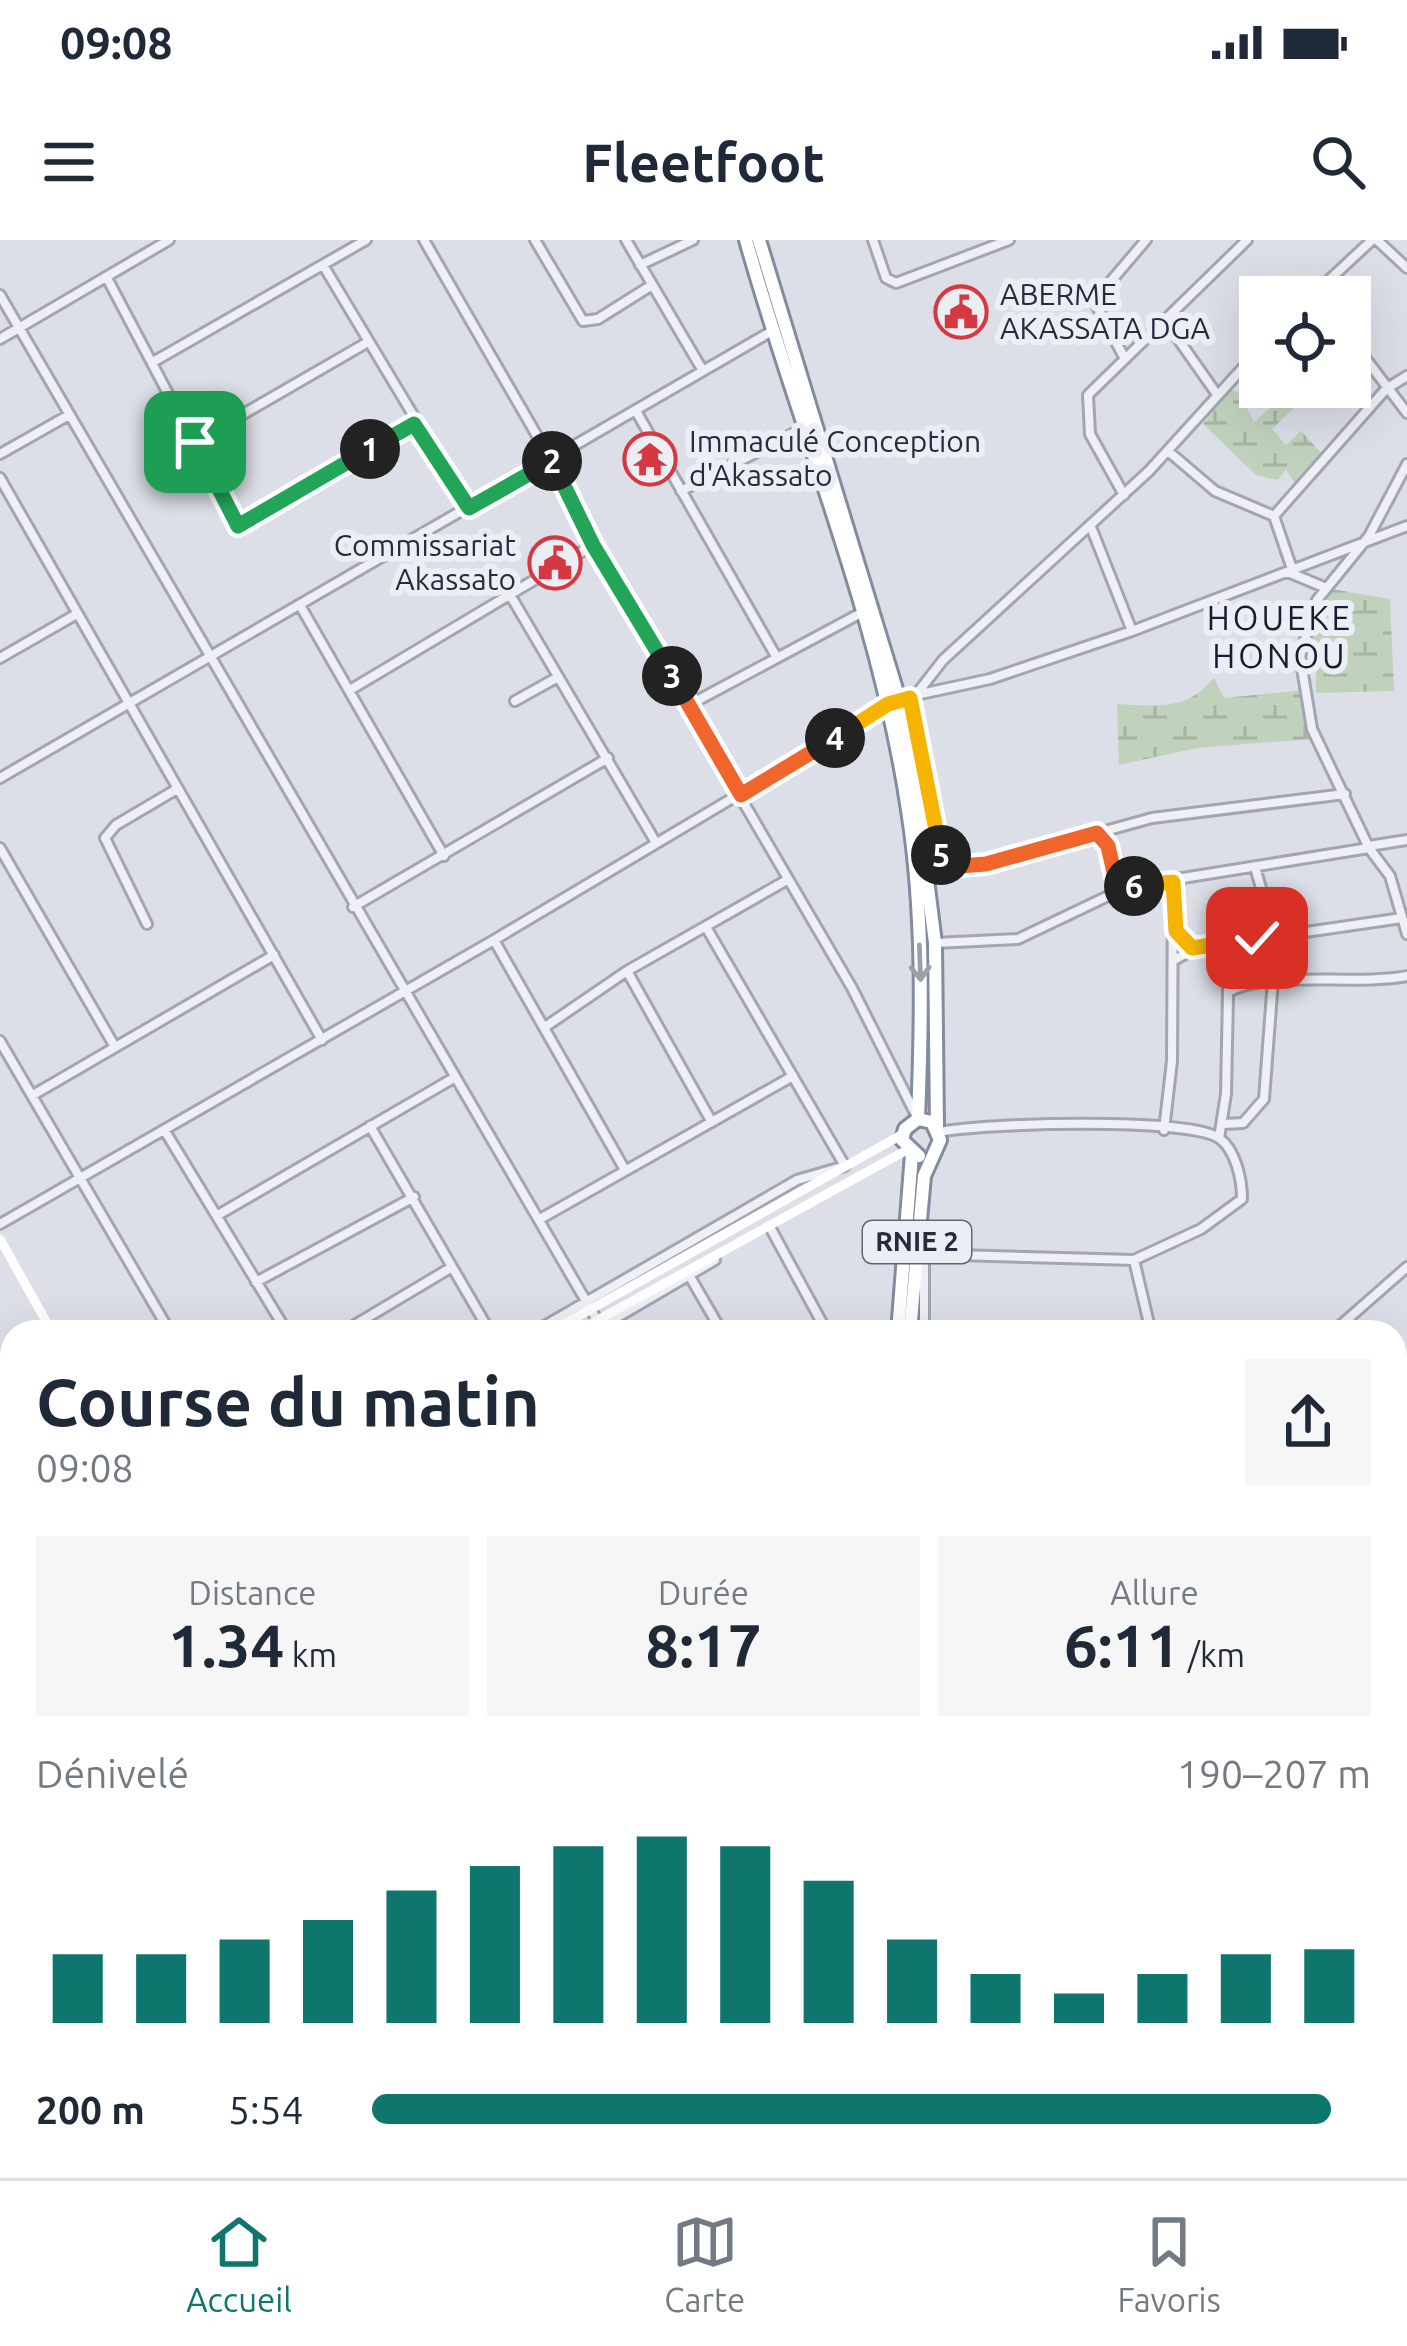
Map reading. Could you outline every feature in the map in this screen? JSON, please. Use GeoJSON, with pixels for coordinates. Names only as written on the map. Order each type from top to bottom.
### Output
{"type":"FeatureCollection","features":[{"type":"Feature","properties":{"kind":"highway","name":"RNIE 2"},"geometry":{"type":"LineString","coordinates":[[746,240],[861,613],[903,699],[918,900],[918,1119]]}},
{"type":"Feature","properties":{"kind":"highway","name":"RNIE 2"},"geometry":{"type":"LineString","coordinates":[[759,240],[903,699],[914,767],[935,943],[938,1130],[924,1175],[911,1320]]}},
{"type":"Feature","properties":{"kind":"highway"},"geometry":{"type":"LineString","coordinates":[[903,1134],[918,1119],[938,1130]]}},
{"type":"Feature","properties":{"kind":"highway","name":"RNIE 2"},"geometry":{"type":"LineString","coordinates":[[899,1320],[909,1152],[903,1134]]}},
{"type":"Feature","properties":{"kind":"highway"},"geometry":{"type":"LineString","coordinates":[[909,1152],[932,1153]]}},
{"type":"Feature","properties":{"kind":"main road"},"geometry":{"type":"LineString","coordinates":[[567,1320],[903,1134]]}},
{"type":"Feature","properties":{"kind":"main road"},"geometry":{"type":"LineString","coordinates":[[612,1320],[852,1179],[909,1152]]}},
{"type":"Feature","properties":{"kind":"main road"},"geometry":{"type":"LineString","coordinates":[[0,1239],[45,1320]]}},
{"type":"Feature","properties":{"kind":"street"},"geometry":{"type":"LineString","coordinates":[[0,339],[169,240]]}},
{"type":"Feature","properties":{"kind":"street"},"geometry":{"type":"LineString","coordinates":[[153,362],[366,240]]}},
{"type":"Feature","properties":{"kind":"street"},"geometry":{"type":"LineString","coordinates":[[424,240],[551,460],[593,545],[852,988],[918,1119]]}},
{"type":"Feature","properties":{"kind":"street"},"geometry":{"type":"LineString","coordinates":[[535,240],[583,321],[598,319],[652,285]]}},
{"type":"Feature","properties":{"kind":"street"},"geometry":{"type":"LineString","coordinates":[[626,240],[703,371]]}},
{"type":"Feature","properties":{"kind":"street"},"geometry":{"type":"LineString","coordinates":[[640,265],[693,240]]}},
{"type":"Feature","properties":{"kind":"street"},"geometry":{"type":"LineString","coordinates":[[873,240],[889,283],[1010,240]]}},
{"type":"Feature","properties":{"kind":"street"},"geometry":{"type":"LineString","coordinates":[[1124,357],[1094,301],[1146,240]]}},
{"type":"Feature","properties":{"kind":"street"},"geometry":{"type":"LineString","coordinates":[[1337,276],[1374,240],[1407,268]]}},
{"type":"Feature","properties":{"kind":"street"},"geometry":{"type":"LineString","coordinates":[[1124,495],[1090,434],[1088,394],[1166,322],[1242,241]]}},
{"type":"Feature","properties":{"kind":"street"},"geometry":{"type":"LineString","coordinates":[[323,265],[414,424],[469,508]]}},
{"type":"Feature","properties":{"kind":"street"},"geometry":{"type":"LineString","coordinates":[[107,278],[238,526],[414,424]]}},
{"type":"Feature","properties":{"kind":"street"},"geometry":{"type":"LineString","coordinates":[[0,295],[595,1320]]}},
{"type":"Feature","properties":{"kind":"street"},"geometry":{"type":"LineString","coordinates":[[1166,322],[1216,393]]}},
{"type":"Feature","properties":{"kind":"street"},"geometry":{"type":"LineString","coordinates":[[0,778],[774,330]]}},
{"type":"Feature","properties":{"kind":"street"},"geometry":{"type":"LineString","coordinates":[[195,442],[368,342]]}},
{"type":"Feature","properties":{"kind":"street"},"geometry":{"type":"LineString","coordinates":[[1371,369],[1407,413]]}},
{"type":"Feature","properties":{"kind":"street"},"geometry":{"type":"LineString","coordinates":[[0,1224],[903,699],[1124,495],[1239,370]]}},
{"type":"Feature","properties":{"kind":"street"},"geometry":{"type":"LineString","coordinates":[[1274,516],[1385,389],[1407,376]]}},
{"type":"Feature","properties":{"kind":"street"},"geometry":{"type":"LineString","coordinates":[[636,411],[777,658]]}},
{"type":"Feature","properties":{"kind":"street"},"geometry":{"type":"LineString","coordinates":[[0,454],[69,415]]}},
{"type":"Feature","properties":{"kind":"street"},"geometry":{"type":"LineString","coordinates":[[681,491],[804,428]]}},
{"type":"Feature","properties":{"kind":"street"},"geometry":{"type":"LineString","coordinates":[[1168,451],[1215,491],[1274,516]]}},
{"type":"Feature","properties":{"kind":"street"},"geometry":{"type":"LineString","coordinates":[[1407,464],[1369,536],[1326,588],[1304,635],[1301,677],[1312,729],[1369,847],[1390,876],[1407,934]]}},
{"type":"Feature","properties":{"kind":"street"},"geometry":{"type":"LineString","coordinates":[[0,478],[322,1040]]}},
{"type":"Feature","properties":{"kind":"street"},"geometry":{"type":"LineString","coordinates":[[1274,516],[1290,570],[1326,588]]}},
{"type":"Feature","properties":{"kind":"street"},"geometry":{"type":"LineString","coordinates":[[903,699],[990,679],[1132,631],[1369,536],[1407,526]]}},
{"type":"Feature","properties":{"kind":"street"},"geometry":{"type":"LineString","coordinates":[[1091,527],[1132,631]]}},
{"type":"Feature","properties":{"kind":"street"},"geometry":{"type":"LineString","coordinates":[[350,690],[593,545]]}},
{"type":"Feature","properties":{"kind":"street"},"geometry":{"type":"LineString","coordinates":[[509,593],[655,842]]}},
{"type":"Feature","properties":{"kind":"street"},"geometry":{"type":"LineString","coordinates":[[301,607],[443,856]]}},
{"type":"Feature","properties":{"kind":"street"},"geometry":{"type":"LineString","coordinates":[[689,705],[861,613]]}},
{"type":"Feature","properties":{"kind":"street"},"geometry":{"type":"LineString","coordinates":[[0,658],[75,615]]}},
{"type":"Feature","properties":{"kind":"street"},"geometry":{"type":"LineString","coordinates":[[515,701],[558,677]]}},
{"type":"Feature","properties":{"kind":"street"},"geometry":{"type":"LineString","coordinates":[[903,699],[947,867],[986,864],[1166,815],[1345,794]]}},
{"type":"Feature","properties":{"kind":"street"},"geometry":{"type":"LineString","coordinates":[[353,907],[608,758]]}},
{"type":"Feature","properties":{"kind":"street"},"geometry":{"type":"LineString","coordinates":[[147,923],[105,838],[116,825],[177,789]]}},
{"type":"Feature","properties":{"kind":"street"},"geometry":{"type":"LineString","coordinates":[[1097,833],[1108,846],[1118,890]]}},
{"type":"Feature","properties":{"kind":"street"},"geometry":{"type":"LineString","coordinates":[[935,943],[1018,939],[1077,915],[1118,890],[1407,840]]}},
{"type":"Feature","properties":{"kind":"street"},"geometry":{"type":"LineString","coordinates":[[0,848],[116,1047]]}},
{"type":"Feature","properties":{"kind":"street"},"geometry":{"type":"LineString","coordinates":[[1256,867],[1269,916],[1290,934]]}},
{"type":"Feature","properties":{"kind":"street"},"geometry":{"type":"LineString","coordinates":[[545,1027],[627,971],[787,880]]}},
{"type":"Feature","properties":{"kind":"street"},"geometry":{"type":"LineString","coordinates":[[1164,1130],[1176,931],[1173,882]]}},
{"type":"Feature","properties":{"kind":"street"},"geometry":{"type":"LineString","coordinates":[[1257,938],[1269,916]]}},
{"type":"Feature","properties":{"kind":"street"},"geometry":{"type":"LineString","coordinates":[[1174,960],[1192,948],[1402,919]]}},
{"type":"Feature","properties":{"kind":"street"},"geometry":{"type":"LineString","coordinates":[[706,927],[845,1166]]}},
{"type":"Feature","properties":{"kind":"street"},"geometry":{"type":"LineString","coordinates":[[1176,931],[1192,948]]}},
{"type":"Feature","properties":{"kind":"street"},"geometry":{"type":"LineString","coordinates":[[494,940],[625,1170]]}},
{"type":"Feature","properties":{"kind":"street"},"geometry":{"type":"LineString","coordinates":[[923,1320],[919,1251],[1134,1260],[1239,1206],[1240,1179],[1219,1138],[1229,945]]}},
{"type":"Feature","properties":{"kind":"street"},"geometry":{"type":"LineString","coordinates":[[33,1096],[274,955]]}},
{"type":"Feature","properties":{"kind":"street"},"geometry":{"type":"LineString","coordinates":[[627,971],[710,1119]]}},
{"type":"Feature","properties":{"kind":"street"},"geometry":{"type":"LineString","coordinates":[[1228,992],[1273,980],[1350,983],[1407,976]]}},
{"type":"Feature","properties":{"kind":"street"},"geometry":{"type":"LineString","coordinates":[[1222,1124],[1243,1123],[1264,1099],[1273,980]]}},
{"type":"Feature","properties":{"kind":"street"},"geometry":{"type":"LineString","coordinates":[[0,1041],[163,1320]]}},
{"type":"Feature","properties":{"kind":"street"},"geometry":{"type":"LineString","coordinates":[[540,1219],[793,1076]]}},
{"type":"Feature","properties":{"kind":"street"},"geometry":{"type":"LineString","coordinates":[[218,1215],[452,1079]]}},
{"type":"Feature","properties":{"kind":"street"},"geometry":{"type":"LineString","coordinates":[[938,1130],[1046,1123],[1164,1130],[1191,1127],[1219,1138]]}},
{"type":"Feature","properties":{"kind":"street"},"geometry":{"type":"LineString","coordinates":[[370,1126],[483,1320]]}},
{"type":"Feature","properties":{"kind":"street"},"geometry":{"type":"LineString","coordinates":[[164,1132],[280,1320]]}},
{"type":"Feature","properties":{"kind":"street"},"geometry":{"type":"LineString","coordinates":[[612,1320],[852,1179]]}},
{"type":"Feature","properties":{"kind":"street"},"geometry":{"type":"LineString","coordinates":[[256,1282],[414,1197]]}},
{"type":"Feature","properties":{"kind":"street"},"geometry":{"type":"LineString","coordinates":[[771,1229],[820,1320]]}},
{"type":"Feature","properties":{"kind":"street"},"geometry":{"type":"LineString","coordinates":[[1134,1260],[1148,1320]]}},
{"type":"Feature","properties":{"kind":"street"},"geometry":{"type":"LineString","coordinates":[[1347,1320],[1407,1267]]}},
{"type":"Feature","properties":{"kind":"street"},"geometry":{"type":"LineString","coordinates":[[363,1320],[452,1268]]}},
{"type":"Feature","properties":{"kind":"street"},"geometry":{"type":"LineString","coordinates":[[689,1275],[715,1320]]}},
{"type":"Feature","properties":{"kind":"street"},"geometry":{"type":"LineString","coordinates":[[558,1320],[588,1305]]}},
{"type":"Feature","properties":{"kind":"green space"},"geometry":{"type":"Polygon","coordinates":[[[1229,390],[1238,392],[1239,408],[1247,408],[1254,422],[1270,408],[1294,408],[1272,429],[1286,445],[1301,431],[1323,455],[1296,485],[1286,470],[1278,480],[1256,475],[1203,424],[1229,390]]]}},
{"type":"Feature","properties":{"kind":"green space"},"geometry":{"type":"Polygon","coordinates":[[[1326,588],[1390,599],[1394,691],[1316,693],[1316,646],[1309,642],[1326,588]]]}},
{"type":"Feature","properties":{"kind":"green space"},"geometry":{"type":"Polygon","coordinates":[[[1214,678],[1224,698],[1304,690],[1311,739],[1197,748],[1119,765],[1117,704],[1182,701],[1214,678]]]}},
{"type":"Feature","properties":{"kind":"place","name":"ABERME AKASSATA DGA"},"geometry":{"type":"Point","coordinates":[961,312]}},
{"type":"Feature","properties":{"kind":"place","name":"Immaculé Conception d'Akassato"},"geometry":{"type":"Point","coordinates":[650,459]}},
{"type":"Feature","properties":{"kind":"place","name":"Commissariat Akassato"},"geometry":{"type":"Point","coordinates":[555,563]}},
{"type":"Feature","properties":{"kind":"district","name":"HOUEKE HONOU"},"geometry":{"type":"Point","coordinates":[1280,637]}},
{"type":"Feature","properties":{"kind":"route"},"geometry":{"type":"LineString","coordinates":[[195,442],[238,526],[414,424],[469,508],[551,460],[593,545],[741,795],[888,704],[910,698],[947,867],[986,864],[1097,833],[1108,846],[1118,890],[1173,882],[1176,931],[1192,948],[1257,938]]}}]}
